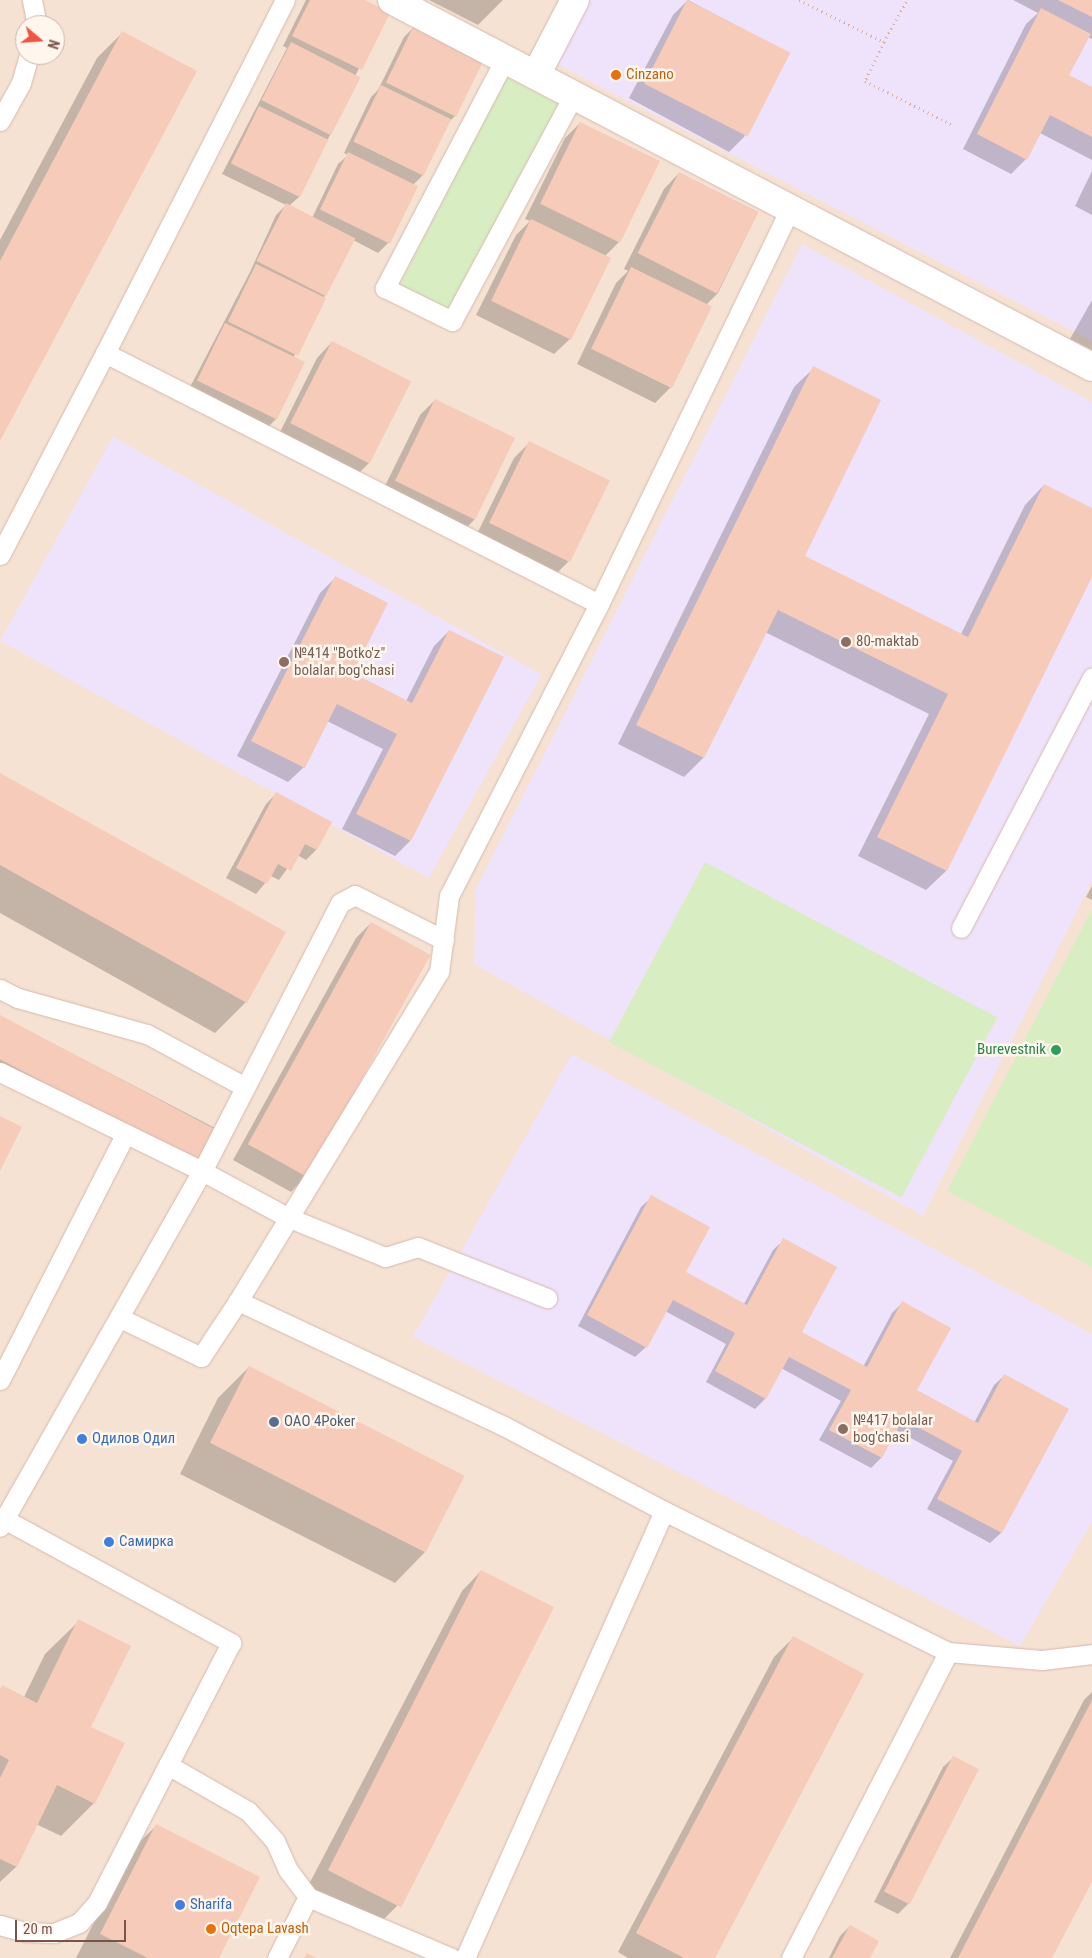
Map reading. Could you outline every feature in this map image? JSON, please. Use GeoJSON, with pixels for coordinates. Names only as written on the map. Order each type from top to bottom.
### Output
{"type":"FeatureCollection","features":[{"type":"Feature","properties":{"kind":"street"},"geometry":{"type":"LineString","coordinates":[[392,0],[505,59],[537,73],[574,96],[789,210],[1092,367]]}},
{"type":"Feature","properties":{"kind":"street"},"geometry":{"type":"LineString","coordinates":[[537,73],[575,0]]}},
{"type":"Feature","properties":{"kind":"lane"},"geometry":{"type":"LineString","coordinates":[[32,0],[36,15]]}},
{"type":"Feature","properties":{"kind":"lane"},"geometry":{"type":"LineString","coordinates":[[0,556],[285,0]]}},
{"type":"Feature","properties":{"kind":"lane"},"geometry":{"type":"LineString","coordinates":[[505,59],[385,288],[452,320],[574,96]]}},
{"type":"Feature","properties":{"kind":"lane"},"geometry":{"type":"LineString","coordinates":[[0,121],[21,83],[26,65]]}},
{"type":"Feature","properties":{"kind":"lane"},"geometry":{"type":"LineString","coordinates":[[120,1318],[201,1357],[238,1301],[287,1217],[439,972],[449,896],[600,604],[789,210]]}},
{"type":"Feature","properties":{"kind":"lane"},"geometry":{"type":"LineString","coordinates":[[105,353],[600,604]]}},
{"type":"Feature","properties":{"kind":"lane"},"geometry":{"type":"LineString","coordinates":[[961,928],[1092,678]]}},
{"type":"Feature","properties":{"kind":"lane"},"geometry":{"type":"LineString","coordinates":[[0,1925],[26,1932],[54,1933],[79,1923],[97,1903],[231,1643],[2,1523],[202,1171],[340,903],[355,895],[444,940]]}},
{"type":"Feature","properties":{"kind":"lane"},"geometry":{"type":"LineString","coordinates":[[0,989],[18,998],[147,1034],[245,1087]]}},
{"type":"Feature","properties":{"kind":"lane"},"geometry":{"type":"LineString","coordinates":[[0,1072],[125,1135],[202,1171],[287,1217],[385,1257],[418,1247],[547,1298]]}},
{"type":"Feature","properties":{"kind":"lane"},"geometry":{"type":"LineString","coordinates":[[0,1380],[125,1135]]}},
{"type":"Feature","properties":{"kind":"lane"},"geometry":{"type":"LineString","coordinates":[[238,1301],[504,1426],[664,1511],[948,1652],[1042,1660],[1092,1654]]}},
{"type":"Feature","properties":{"kind":"lane"},"geometry":{"type":"LineString","coordinates":[[465,1958],[664,1511]]}},
{"type":"Feature","properties":{"kind":"lane"},"geometry":{"type":"LineString","coordinates":[[791,1958],[948,1652]]}},
{"type":"Feature","properties":{"kind":"lane"},"geometry":{"type":"LineString","coordinates":[[168,1765],[248,1811],[275,1841],[288,1870],[308,1896],[452,1958]]}},
{"type":"Feature","properties":{"kind":"lane"},"geometry":{"type":"LineString","coordinates":[[276,1958],[308,1896]]}},
{"type":"Feature","properties":{"kind":"path"},"geometry":{"type":"LineString","coordinates":[[799,0],[884,42]]}},
{"type":"Feature","properties":{"kind":"path"},"geometry":{"type":"LineString","coordinates":[[907,0],[865,81],[953,125]]}},
{"type":"Feature","properties":{"kind":"shaded area"},"geometry":{"type":"Polygon","coordinates":[[[0,0],[1092,0],[1092,1958],[0,1958],[0,0]]]}},
{"type":"Feature","properties":{"kind":"shaded area"},"geometry":{"type":"Polygon","coordinates":[[[582,0],[1092,0],[1092,341],[549,60],[582,0]]]}},
{"type":"Feature","properties":{"kind":"shaded area","name":"80-maktab"},"geometry":{"type":"Polygon","coordinates":[[[802,244],[1092,402],[1092,881],[923,1216],[474,964],[476,889],[802,244]]]}},
{"type":"Feature","properties":{"kind":"shaded area","name":"№414 \"Botko'z\" bolalar bog'chasi"},"geometry":{"type":"Polygon","coordinates":[[[113,437],[542,675],[429,878],[0,641],[113,437]]]}},
{"type":"Feature","properties":{"kind":"shaded area","name":"№417 bolalar bog'chasi"},"geometry":{"type":"Polygon","coordinates":[[[572,1054],[1092,1334],[1092,1522],[1020,1646],[413,1337],[572,1054]]]}},
{"type":"Feature","properties":{"kind":"green space"},"geometry":{"type":"Polygon","coordinates":[[[506,77],[559,104],[451,315],[398,288],[506,77]]]}},
{"type":"Feature","properties":{"kind":"green space"},"geometry":{"type":"Polygon","coordinates":[[[705,862],[997,1017],[901,1198],[609,1042],[705,862]]]}},
{"type":"Feature","properties":{"kind":"green space","name":"Burevestnik"},"geometry":{"type":"Polygon","coordinates":[[[1092,909],[1092,1267],[947,1191],[1092,909]]]}},
{"type":"Feature","properties":{"kind":"building"},"geometry":{"type":"Polygon","coordinates":[[[310,0],[365,0],[390,13],[362,70],[292,36],[310,0]]]}},
{"type":"Feature","properties":{"kind":"building"},"geometry":{"type":"Polygon","coordinates":[[[687,0],[790,53],[748,136],[644,84],[687,0]]]}},
{"type":"Feature","properties":{"kind":"building"},"geometry":{"type":"Polygon","coordinates":[[[1058,0],[1092,0],[1092,17],[1058,0]]]}},
{"type":"Feature","properties":{"kind":"building"},"geometry":{"type":"Polygon","coordinates":[[[1041,8],[1091,34],[1069,75],[1092,87],[1092,137],[1050,115],[1027,160],[977,134],[1041,8]]]}},
{"type":"Feature","properties":{"kind":"building"},"geometry":{"type":"Polygon","coordinates":[[[414,25],[484,59],[456,117],[386,83],[414,25]]]}},
{"type":"Feature","properties":{"kind":"building"},"geometry":{"type":"Polygon","coordinates":[[[122,31],[197,71],[0,441],[0,261],[122,31]]]}},
{"type":"Feature","properties":{"kind":"building"},"geometry":{"type":"Polygon","coordinates":[[[291,42],[360,77],[331,135],[261,100],[291,42]]]}},
{"type":"Feature","properties":{"kind":"building"},"geometry":{"type":"Polygon","coordinates":[[[381,85],[451,119],[423,176],[353,142],[381,85]]]}},
{"type":"Feature","properties":{"kind":"building"},"geometry":{"type":"Polygon","coordinates":[[[259,106],[328,140],[300,197],[231,164],[259,106]]]}},
{"type":"Feature","properties":{"kind":"building"},"geometry":{"type":"Polygon","coordinates":[[[580,122],[660,161],[620,243],[540,204],[580,122]]]}},
{"type":"Feature","properties":{"kind":"building"},"geometry":{"type":"Polygon","coordinates":[[[348,152],[418,186],[390,244],[320,210],[348,152]]]}},
{"type":"Feature","properties":{"kind":"building"},"geometry":{"type":"Polygon","coordinates":[[[679,172],[758,212],[717,293],[638,253],[679,172]]]}},
{"type":"Feature","properties":{"kind":"building"},"geometry":{"type":"Polygon","coordinates":[[[286,203],[355,238],[326,296],[256,261],[286,203]]]}},
{"type":"Feature","properties":{"kind":"building"},"geometry":{"type":"Polygon","coordinates":[[[531,219],[611,258],[571,340],[491,301],[531,219]]]}},
{"type":"Feature","properties":{"kind":"building"},"geometry":{"type":"Polygon","coordinates":[[[256,264],[326,298],[298,356],[228,322],[256,264]]]}},
{"type":"Feature","properties":{"kind":"building"},"geometry":{"type":"Polygon","coordinates":[[[631,267],[712,306],[672,388],[591,349],[631,267]]]}},
{"type":"Feature","properties":{"kind":"building"},"geometry":{"type":"Polygon","coordinates":[[[225,323],[305,362],[277,420],[197,381],[225,323]]]}},
{"type":"Feature","properties":{"kind":"building"},"geometry":{"type":"Polygon","coordinates":[[[332,341],[411,381],[370,463],[290,423],[332,341]]]}},
{"type":"Feature","properties":{"kind":"building"},"geometry":{"type":"Polygon","coordinates":[[[813,366],[881,400],[805,556],[968,637],[1044,484],[1092,508],[1092,577],[947,871],[877,837],[948,694],[778,610],[704,758],[636,725],[813,366]]]}},
{"type":"Feature","properties":{"kind":"building"},"geometry":{"type":"Polygon","coordinates":[[[435,399],[515,438],[475,520],[395,481],[435,399]]]}},
{"type":"Feature","properties":{"kind":"building"},"geometry":{"type":"Polygon","coordinates":[[[529,441],[610,480],[570,562],[489,523],[529,441]]]}},
{"type":"Feature","properties":{"kind":"building"},"geometry":{"type":"Polygon","coordinates":[[[335,576],[388,603],[353,673],[412,703],[449,630],[504,657],[411,841],[356,814],[397,734],[337,704],[305,768],[251,741],[335,576]]]}},
{"type":"Feature","properties":{"kind":"building"},"geometry":{"type":"Polygon","coordinates":[[[0,773],[286,932],[247,1003],[0,865],[0,773]]]}},
{"type":"Feature","properties":{"kind":"building"},"geometry":{"type":"Polygon","coordinates":[[[276,792],[332,822],[317,850],[305,844],[291,871],[278,864],[267,884],[236,868],[276,792]]]}},
{"type":"Feature","properties":{"kind":"building"},"geometry":{"type":"Polygon","coordinates":[[[371,922],[430,955],[307,1177],[248,1144],[371,922]]]}},
{"type":"Feature","properties":{"kind":"building"},"geometry":{"type":"Polygon","coordinates":[[[0,1015],[216,1130],[198,1164],[0,1059],[0,1015]]]}},
{"type":"Feature","properties":{"kind":"building"},"geometry":{"type":"Polygon","coordinates":[[[0,1116],[22,1127],[0,1171],[0,1116]]]}},
{"type":"Feature","properties":{"kind":"building"},"geometry":{"type":"Polygon","coordinates":[[[651,1195],[710,1227],[686,1272],[747,1305],[783,1238],[837,1267],[802,1332],[867,1367],[902,1301],[951,1328],[917,1390],[978,1423],[1004,1374],[1069,1409],[1002,1533],[937,1499],[962,1451],[903,1419],[882,1458],[829,1430],[851,1390],[789,1357],[766,1399],[715,1371],[735,1333],[673,1300],[647,1348],[587,1315],[651,1195]]]}},
{"type":"Feature","properties":{"kind":"building"},"geometry":{"type":"Polygon","coordinates":[[[249,1366],[465,1476],[426,1552],[210,1443],[249,1366]]]}},
{"type":"Feature","properties":{"kind":"building"},"geometry":{"type":"Polygon","coordinates":[[[481,1570],[554,1607],[401,1907],[328,1870],[481,1570]]]}},
{"type":"Feature","properties":{"kind":"building"},"geometry":{"type":"Polygon","coordinates":[[[78,1619],[131,1646],[91,1727],[125,1743],[95,1804],[57,1785],[17,1867],[0,1859],[0,1778],[9,1760],[0,1755],[0,1690],[2,1685],[37,1703],[78,1619]]]}},
{"type":"Feature","properties":{"kind":"building"},"geometry":{"type":"Polygon","coordinates":[[[793,1636],[864,1674],[715,1958],[684,1958],[636,1933],[793,1636]]]}},
{"type":"Feature","properties":{"kind":"building"},"geometry":{"type":"Polygon","coordinates":[[[1092,1700],[1092,1882],[1052,1958],[958,1958],[1092,1700]]]}},
{"type":"Feature","properties":{"kind":"building"},"geometry":{"type":"Polygon","coordinates":[[[953,1756],[979,1769],[910,1905],[884,1891],[953,1756]]]}},
{"type":"Feature","properties":{"kind":"building","name":"Sharifa"},"geometry":{"type":"Polygon","coordinates":[[[156,1824],[260,1877],[219,1958],[148,1958],[100,1934],[156,1824]]]}},
{"type":"Feature","properties":{"kind":"building"},"geometry":{"type":"Polygon","coordinates":[[[850,1925],[879,1941],[870,1958],[832,1958],[850,1925]]]}},
{"type":"Feature","properties":{"kind":"building"},"geometry":{"type":"Polygon","coordinates":[[[307,1953],[316,1958],[304,1958],[307,1953]]]}},
{"type":"Feature","properties":{"kind":"place","name":"Cinzano"},"geometry":{"type":"Point","coordinates":[616,75]}},
{"type":"Feature","properties":{"kind":"place","name":"80-maktab"},"geometry":{"type":"Point","coordinates":[846,642]}},
{"type":"Feature","properties":{"kind":"place","name":"№414 \"Botko'z\" bolalar bog'chasi"},"geometry":{"type":"Point","coordinates":[284,662]}},
{"type":"Feature","properties":{"kind":"place","name":"Burevestnik"},"geometry":{"type":"Point","coordinates":[1056,1050]}},
{"type":"Feature","properties":{"kind":"place","name":"ОАО 4Poker"},"geometry":{"type":"Point","coordinates":[274,1422]}},
{"type":"Feature","properties":{"kind":"place","name":"№417 bolalar bog'chasi"},"geometry":{"type":"Point","coordinates":[843,1429]}},
{"type":"Feature","properties":{"kind":"place","name":"Одилов Одил"},"geometry":{"type":"Point","coordinates":[82,1439]}},
{"type":"Feature","properties":{"kind":"place","name":"Самирка"},"geometry":{"type":"Point","coordinates":[109,1542]}},
{"type":"Feature","properties":{"kind":"place","name":"Sharifa"},"geometry":{"type":"Point","coordinates":[180,1905]}},
{"type":"Feature","properties":{"kind":"place","name":"Oqtepa Lavash"},"geometry":{"type":"Point","coordinates":[211,1929]}}]}
